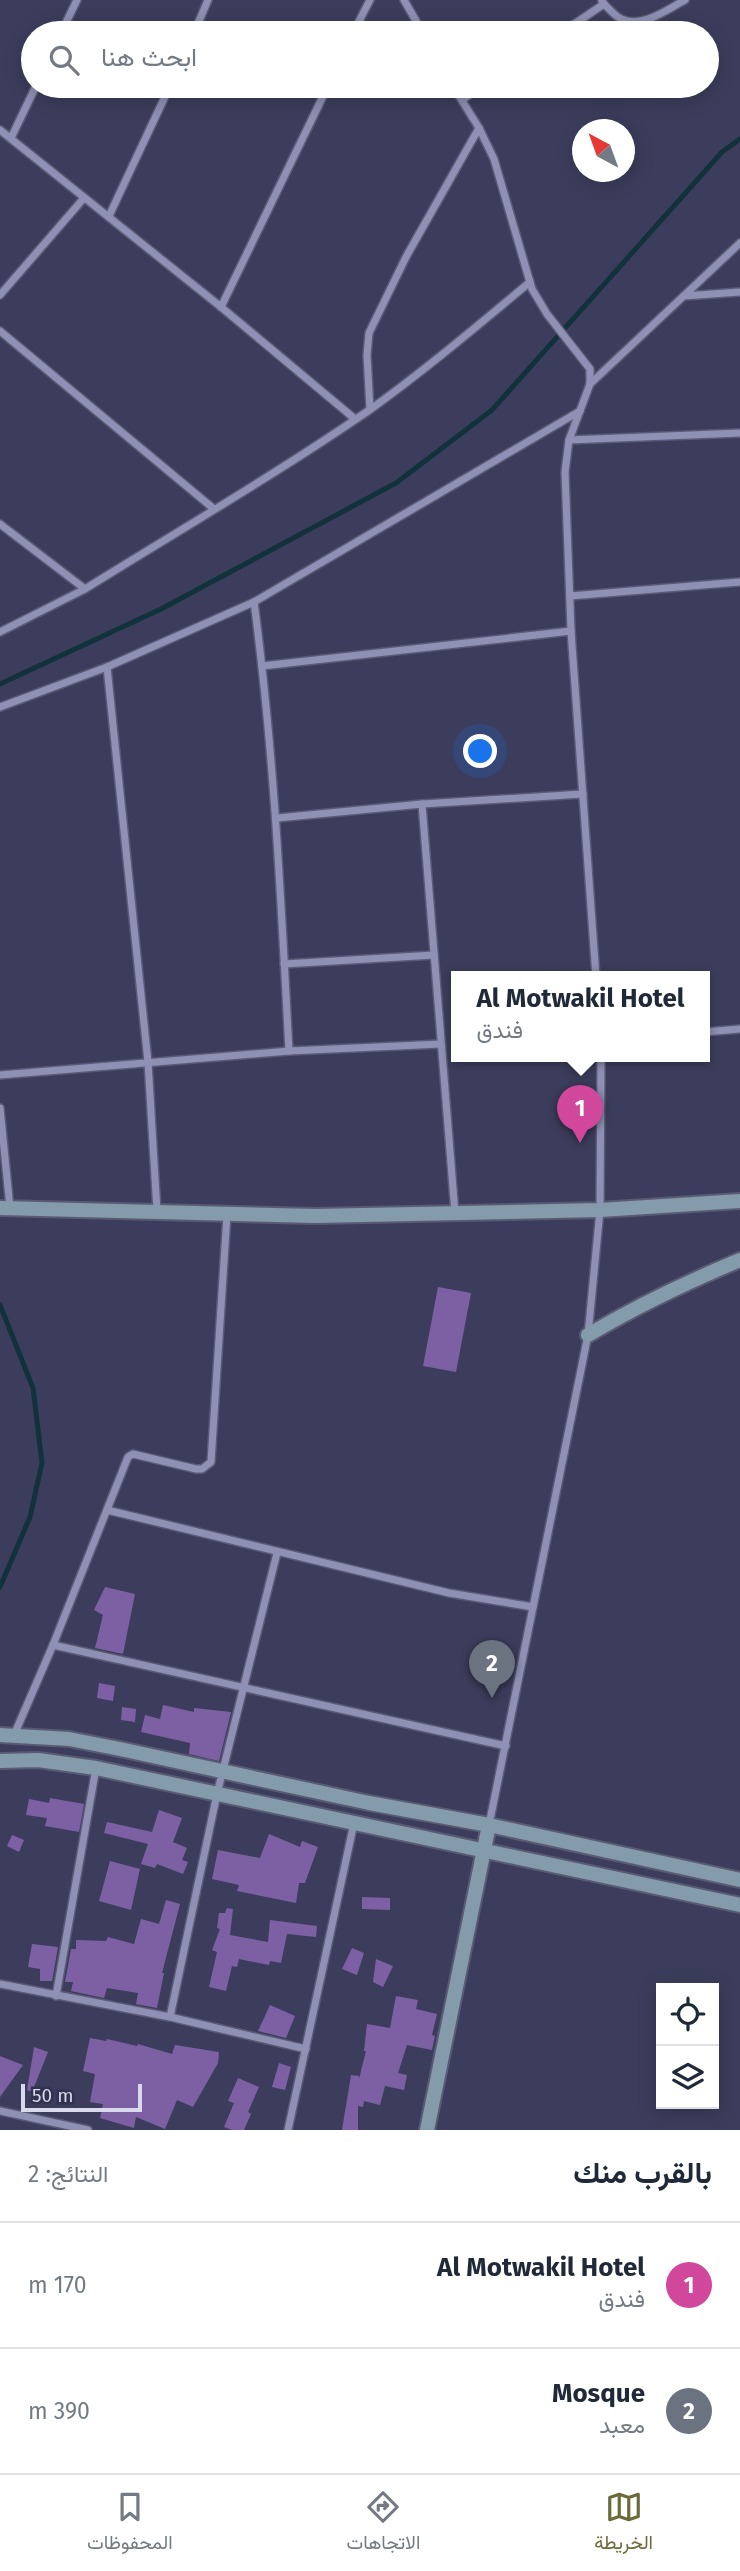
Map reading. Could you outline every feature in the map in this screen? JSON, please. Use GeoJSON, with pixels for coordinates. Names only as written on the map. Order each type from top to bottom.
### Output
{"type":"FeatureCollection","features":[{"type":"Feature","properties":{"kind":"main road"},"geometry":{"type":"LineString","coordinates":[[5,1208],[227,1215],[455,1214],[600,1210],[740,1200]]}},
{"type":"Feature","properties":{"kind":"main road"},"geometry":{"type":"LineString","coordinates":[[588,1335],[687,1282],[740,1260]]}},
{"type":"Feature","properties":{"kind":"main road"},"geometry":{"type":"LineString","coordinates":[[7,1735],[69,1739],[369,1803],[489,1825],[740,1880]]}},
{"type":"Feature","properties":{"kind":"main road"},"geometry":{"type":"LineString","coordinates":[[0,1761],[38,1760],[96,1768],[740,1905]]}},
{"type":"Feature","properties":{"kind":"main road"},"geometry":{"type":"LineString","coordinates":[[427,2130],[489,1825]]}},
{"type":"Feature","properties":{"kind":"street"},"geometry":{"type":"LineString","coordinates":[[67,21],[77,0]]}},
{"type":"Feature","properties":{"kind":"street"},"geometry":{"type":"LineString","coordinates":[[199,21],[208,0]]}},
{"type":"Feature","properties":{"kind":"street"},"geometry":{"type":"LineString","coordinates":[[359,21],[370,0]]}},
{"type":"Feature","properties":{"kind":"street"},"geometry":{"type":"LineString","coordinates":[[404,0],[416,21]]}},
{"type":"Feature","properties":{"kind":"street"},"geometry":{"type":"LineString","coordinates":[[639,21],[652,18],[685,0]]}},
{"type":"Feature","properties":{"kind":"street"},"geometry":{"type":"LineString","coordinates":[[577,21],[603,2],[622,20],[628,21]]}},
{"type":"Feature","properties":{"kind":"street"},"geometry":{"type":"LineString","coordinates":[[11,138],[30,98]]}},
{"type":"Feature","properties":{"kind":"street"},"geometry":{"type":"LineString","coordinates":[[108,216],[164,98]]}},
{"type":"Feature","properties":{"kind":"street"},"geometry":{"type":"LineString","coordinates":[[221,307],[322,98]]}},
{"type":"Feature","properties":{"kind":"street"},"geometry":{"type":"LineString","coordinates":[[465,98],[462,100],[479,128],[500,175],[530,282],[547,314],[590,369],[590,384],[569,440],[565,472],[572,631],[596,971]]}},
{"type":"Feature","properties":{"kind":"street"},"geometry":{"type":"LineString","coordinates":[[370,409],[367,355],[369,333],[406,257],[479,128]]}},
{"type":"Feature","properties":{"kind":"street"},"geometry":{"type":"LineString","coordinates":[[0,130],[221,307],[355,419]]}},
{"type":"Feature","properties":{"kind":"street"},"geometry":{"type":"LineString","coordinates":[[0,295],[84,198]]}},
{"type":"Feature","properties":{"kind":"street"},"geometry":{"type":"LineString","coordinates":[[590,384],[740,243]]}},
{"type":"Feature","properties":{"kind":"street"},"geometry":{"type":"LineString","coordinates":[[0,632],[85,589],[355,419],[480,324],[530,282]]}},
{"type":"Feature","properties":{"kind":"street"},"geometry":{"type":"LineString","coordinates":[[683,296],[740,292]]}},
{"type":"Feature","properties":{"kind":"street"},"geometry":{"type":"LineString","coordinates":[[0,331],[214,509]]}},
{"type":"Feature","properties":{"kind":"street"},"geometry":{"type":"LineString","coordinates":[[0,707],[107,667],[254,602],[580,411]]}},
{"type":"Feature","properties":{"kind":"street"},"geometry":{"type":"LineString","coordinates":[[569,440],[740,433]]}},
{"type":"Feature","properties":{"kind":"street"},"geometry":{"type":"LineString","coordinates":[[0,524],[85,589]]}},
{"type":"Feature","properties":{"kind":"street"},"geometry":{"type":"LineString","coordinates":[[570,596],[740,582]]}},
{"type":"Feature","properties":{"kind":"street"},"geometry":{"type":"LineString","coordinates":[[254,602],[277,818],[289,1051]]}},
{"type":"Feature","properties":{"kind":"street"},"geometry":{"type":"LineString","coordinates":[[262,666],[572,631]]}},
{"type":"Feature","properties":{"kind":"street"},"geometry":{"type":"LineString","coordinates":[[107,667],[148,1062],[157,1211]]}},
{"type":"Feature","properties":{"kind":"street"},"geometry":{"type":"LineString","coordinates":[[277,818],[422,804],[583,794]]}},
{"type":"Feature","properties":{"kind":"street"},"geometry":{"type":"LineString","coordinates":[[422,804],[455,1214]]}},
{"type":"Feature","properties":{"kind":"street"},"geometry":{"type":"LineString","coordinates":[[284,964],[434,954]]}},
{"type":"Feature","properties":{"kind":"street"},"geometry":{"type":"LineString","coordinates":[[710,1032],[740,1030]]}},
{"type":"Feature","properties":{"kind":"street"},"geometry":{"type":"LineString","coordinates":[[0,1075],[289,1051],[441,1044]]}},
{"type":"Feature","properties":{"kind":"street"},"geometry":{"type":"LineString","coordinates":[[489,1825],[588,1335],[600,1210],[601,1062]]}},
{"type":"Feature","properties":{"kind":"street"},"geometry":{"type":"LineString","coordinates":[[0,1108],[5,1208]]}},
{"type":"Feature","properties":{"kind":"street"},"geometry":{"type":"LineString","coordinates":[[7,1735],[53,1645],[130,1455],[197,1469],[202,1469],[211,1462],[227,1215]]}},
{"type":"Feature","properties":{"kind":"street"},"geometry":{"type":"LineString","coordinates":[[107,1510],[277,1553],[449,1592],[533,1607]]}},
{"type":"Feature","properties":{"kind":"street"},"geometry":{"type":"LineString","coordinates":[[170,2017],[216,1794],[277,1553]]}},
{"type":"Feature","properties":{"kind":"street"},"geometry":{"type":"LineString","coordinates":[[53,1645],[506,1746]]}},
{"type":"Feature","properties":{"kind":"street"},"geometry":{"type":"LineString","coordinates":[[56,1996],[96,1768]]}},
{"type":"Feature","properties":{"kind":"street"},"geometry":{"type":"LineString","coordinates":[[288,2130],[355,1822]]}},
{"type":"Feature","properties":{"kind":"street"},"geometry":{"type":"LineString","coordinates":[[0,1984],[170,2017],[306,2049]]}},
{"type":"Feature","properties":{"kind":"street"},"geometry":{"type":"LineString","coordinates":[[0,2111],[88,2130]]}},
{"type":"Feature","properties":{"kind":"building"},"geometry":{"type":"Polygon","coordinates":[[[438,1287],[471,1293],[456,1372],[423,1366],[438,1287]]]}},
{"type":"Feature","properties":{"kind":"building"},"geometry":{"type":"Polygon","coordinates":[[[105,1587],[135,1594],[123,1654],[95,1648],[103,1615],[94,1610],[105,1587]]]}},
{"type":"Feature","properties":{"kind":"building"},"geometry":{"type":"Polygon","coordinates":[[[99,1683],[115,1686],[113,1701],[97,1698],[99,1683]]]}},
{"type":"Feature","properties":{"kind":"building"},"geometry":{"type":"Polygon","coordinates":[[[163,1705],[194,1712],[194,1708],[231,1712],[219,1761],[189,1754],[190,1743],[141,1732],[145,1715],[160,1719],[163,1705]]]}},
{"type":"Feature","properties":{"kind":"building"},"geometry":{"type":"Polygon","coordinates":[[[122,1707],[136,1709],[135,1722],[121,1720],[122,1707]]]}},
{"type":"Feature","properties":{"kind":"building"},"geometry":{"type":"Polygon","coordinates":[[[50,1798],[84,1804],[79,1832],[45,1826],[47,1818],[26,1815],[29,1799],[49,1803],[50,1798]]]}},
{"type":"Feature","properties":{"kind":"building"},"geometry":{"type":"Polygon","coordinates":[[[159,1810],[182,1818],[173,1842],[187,1848],[182,1860],[188,1862],[183,1874],[157,1864],[155,1868],[141,1864],[148,1844],[104,1833],[107,1822],[152,1832],[159,1810]]]}},
{"type":"Feature","properties":{"kind":"building"},"geometry":{"type":"Polygon","coordinates":[[[269,1834],[300,1847],[302,1841],[318,1847],[305,1883],[299,1883],[296,1903],[237,1891],[239,1885],[212,1879],[218,1850],[260,1858],[269,1834]]]}},
{"type":"Feature","properties":{"kind":"building"},"geometry":{"type":"Polygon","coordinates":[[[12,1835],[24,1840],[19,1852],[7,1846],[12,1835]]]}},
{"type":"Feature","properties":{"kind":"building"},"geometry":{"type":"Polygon","coordinates":[[[110,1861],[140,1869],[131,1910],[99,1901],[110,1861]]]}},
{"type":"Feature","properties":{"kind":"building"},"geometry":{"type":"Polygon","coordinates":[[[362,1897],[390,1898],[390,1910],[362,1909],[362,1897]]]}},
{"type":"Feature","properties":{"kind":"building"},"geometry":{"type":"Polygon","coordinates":[[[166,1900],[180,1904],[162,1973],[157,2008],[136,2004],[138,1993],[107,1988],[104,1998],[71,1991],[73,1982],[65,1982],[71,1949],[76,1949],[76,1940],[106,1941],[108,1937],[134,1944],[141,1919],[159,1924],[166,1900]]]}},
{"type":"Feature","properties":{"kind":"building"},"geometry":{"type":"Polygon","coordinates":[[[227,1908],[233,1909],[230,1935],[268,1942],[270,1920],[317,1926],[316,1937],[287,1934],[281,1963],[270,1961],[269,1965],[239,1959],[237,1967],[232,1966],[226,1991],[209,1987],[217,1952],[212,1950],[220,1929],[217,1928],[219,1913],[225,1913],[227,1908]]]}},
{"type":"Feature","properties":{"kind":"building"},"geometry":{"type":"Polygon","coordinates":[[[32,1944],[58,1947],[52,1981],[40,1981],[40,1969],[28,1967],[32,1944]]]}},
{"type":"Feature","properties":{"kind":"building"},"geometry":{"type":"Polygon","coordinates":[[[352,1948],[364,1953],[357,1975],[342,1969],[352,1948]]]}},
{"type":"Feature","properties":{"kind":"building"},"geometry":{"type":"Polygon","coordinates":[[[376,1959],[393,1966],[383,1987],[373,1982],[376,1959]]]}},
{"type":"Feature","properties":{"kind":"building"},"geometry":{"type":"Polygon","coordinates":[[[396,1996],[418,2000],[416,2009],[437,2014],[432,2050],[407,2045],[398,2073],[407,2075],[404,2090],[385,2086],[380,2105],[364,2101],[363,2107],[358,2106],[358,2130],[342,2130],[351,2075],[359,2076],[359,2079],[366,2051],[367,2024],[390,2028],[396,1996]]]}},
{"type":"Feature","properties":{"kind":"building"},"geometry":{"type":"Polygon","coordinates":[[[270,2005],[295,2016],[286,2038],[258,2031],[270,2005]]]}},
{"type":"Feature","properties":{"kind":"building"},"geometry":{"type":"Polygon","coordinates":[[[90,2038],[137,2046],[138,2044],[172,2054],[175,2045],[219,2052],[218,2063],[193,2107],[177,2100],[165,2129],[136,2117],[134,2128],[100,2118],[103,2104],[90,2102],[95,2074],[83,2071],[90,2038]]]}},
{"type":"Feature","properties":{"kind":"building"},"geometry":{"type":"Polygon","coordinates":[[[34,2047],[48,2052],[32,2092],[27,2090],[34,2047]]]}},
{"type":"Feature","properties":{"kind":"building"},"geometry":{"type":"Polygon","coordinates":[[[0,2056],[23,2065],[0,2097],[0,2056]]]}},
{"type":"Feature","properties":{"kind":"building"},"geometry":{"type":"Polygon","coordinates":[[[279,2063],[291,2067],[285,2090],[272,2087],[279,2063]]]}},
{"type":"Feature","properties":{"kind":"building"},"geometry":{"type":"Polygon","coordinates":[[[238,2078],[259,2087],[248,2112],[251,2114],[244,2130],[232,2130],[224,2127],[234,2103],[228,2101],[238,2078]]]}},
{"type":"Feature","properties":{"kind":"waterway"},"geometry":{"type":"LineString","coordinates":[[0,684],[161,609],[396,483],[492,410],[722,152],[740,139]]}},
{"type":"Feature","properties":{"kind":"waterway"},"geometry":{"type":"LineString","coordinates":[[0,1305],[33,1388],[42,1463],[30,1517],[0,1587]]}},
{"type":"Feature","properties":{"kind":"place","name":"Al Motwakil Hotel"},"geometry":{"type":"Point","coordinates":[580,1143]}},
{"type":"Feature","properties":{"kind":"place","name":"Mosque"},"geometry":{"type":"Point","coordinates":[492,1698]}}]}
